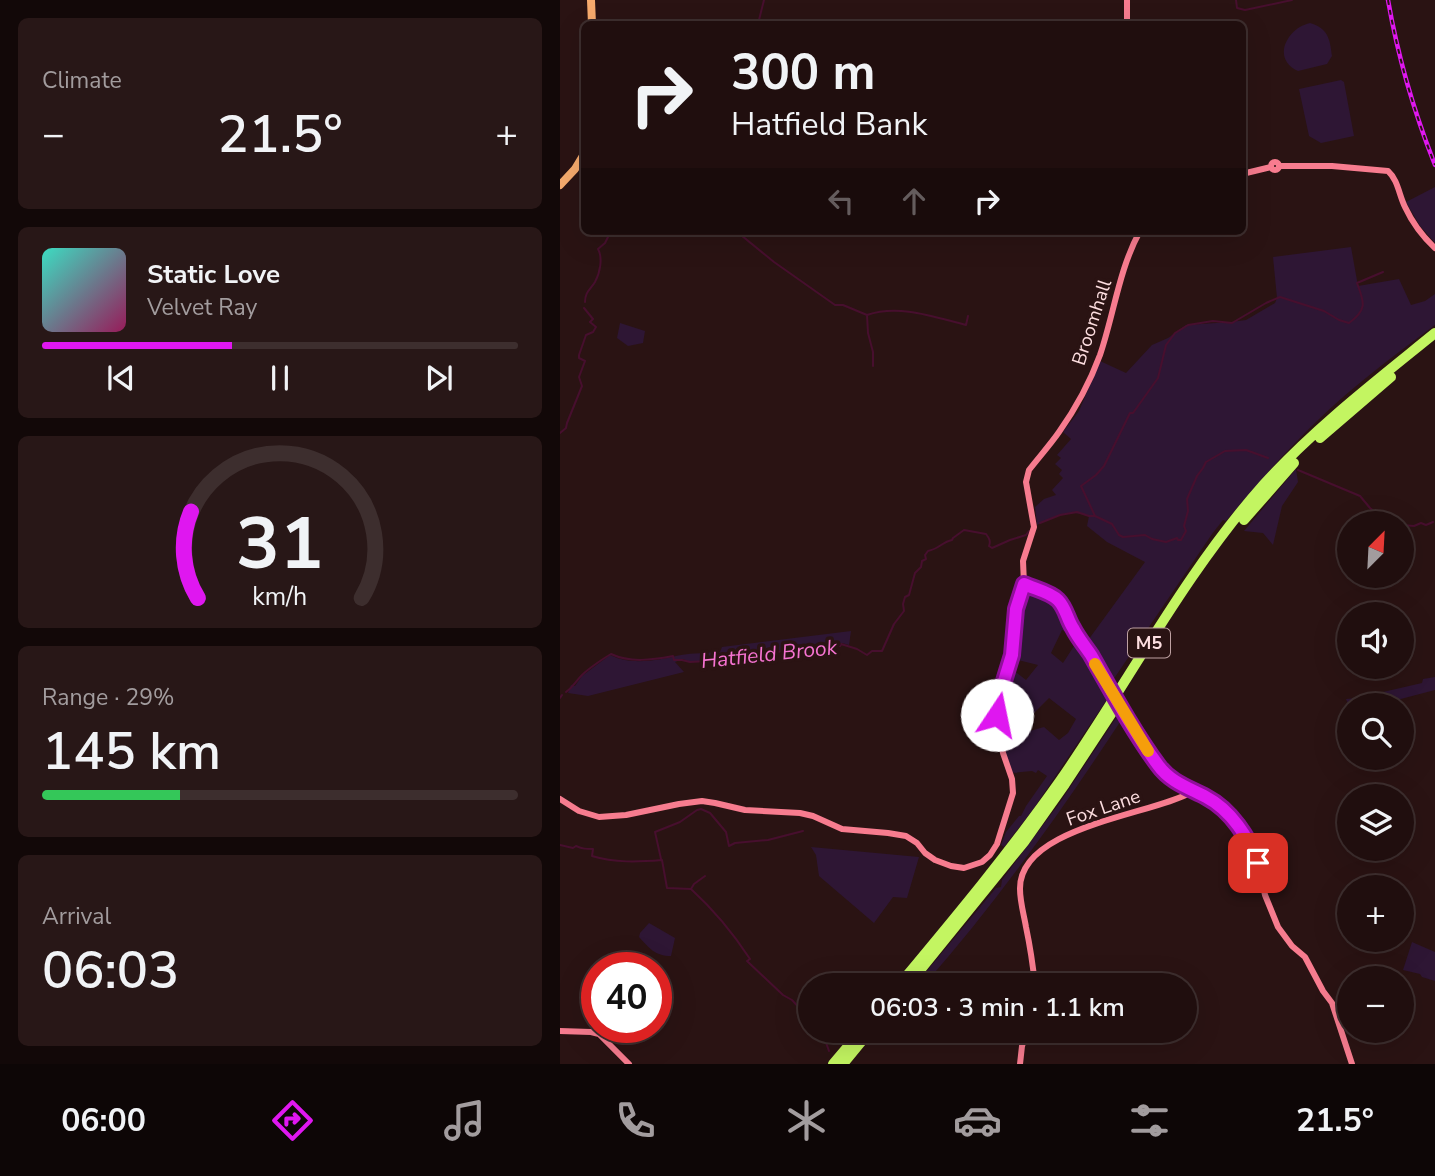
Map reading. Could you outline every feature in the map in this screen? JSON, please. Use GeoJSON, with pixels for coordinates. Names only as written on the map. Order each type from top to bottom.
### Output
{"type":"FeatureCollection","features":[{"type":"Feature","properties":{"kind":"highway","name":"M5"},"geometry":{"type":"LineString","coordinates":[[909,973],[1012,847],[1060,780],[1186,587],[1240,513],[1331,418],[1435,333]]}},
{"type":"Feature","properties":{"kind":"highway","name":"M5"},"geometry":{"type":"LineString","coordinates":[[918,973],[1031,832],[1194,588],[1247,516],[1323,435],[1435,342]]}},
{"type":"Feature","properties":{"kind":"highway"},"geometry":{"type":"LineString","coordinates":[[834,1064],[851,1043]]}},
{"type":"Feature","properties":{"kind":"highway"},"geometry":{"type":"LineString","coordinates":[[843,1064],[860,1043]]}},
{"type":"Feature","properties":{"kind":"main road"},"geometry":{"type":"LineString","coordinates":[[591,2],[592,21]]}},
{"type":"Feature","properties":{"kind":"main road"},"geometry":{"type":"LineString","coordinates":[[560,186],[581,159]]}},
{"type":"Feature","properties":{"kind":"street"},"geometry":{"type":"LineString","coordinates":[[1127,0],[1127,21]]}},
{"type":"Feature","properties":{"kind":"street"},"geometry":{"type":"LineString","coordinates":[[1246,173],[1275,166],[1332,166],[1388,171],[1394,177],[1404,206],[1414,223],[1435,247]]}},
{"type":"Feature","properties":{"kind":"street","name":"Broomhall"},"geometry":{"type":"LineString","coordinates":[[1024,584],[1023,561],[1034,527],[1027,475],[1077,404],[1099,356],[1121,280],[1138,235]]}},
{"type":"Feature","properties":{"kind":"street"},"geometry":{"type":"LineString","coordinates":[[560,799],[579,811],[598,817],[626,815],[702,801],[745,810],[800,813],[842,829],[906,836],[935,860],[951,866],[964,868],[978,864],[993,851],[999,840],[1011,800],[1013,786],[1000,735],[998,705],[1012,655],[1016,609],[1024,584],[1059,601],[1073,629],[1160,768],[1173,780],[1221,807],[1251,845],[1269,908],[1278,927],[1292,946],[1306,957],[1332,1003],[1352,1064]]}},
{"type":"Feature","properties":{"kind":"street","name":"Fox Lane"},"geometry":{"type":"LineString","coordinates":[[1033,973],[1020,890],[1030,861],[1048,846],[1071,834],[1194,791]]}},
{"type":"Feature","properties":{"kind":"street"},"geometry":{"type":"LineString","coordinates":[[560,1031],[599,1034],[629,1064]]}},
{"type":"Feature","properties":{"kind":"street"},"geometry":{"type":"LineString","coordinates":[[1020,1064],[1024,1043]]}},
{"type":"Feature","properties":{"kind":"shaded area"},"geometry":{"type":"Polygon","coordinates":[[[1310,23],[1321,28],[1327,35],[1332,56],[1327,64],[1298,71],[1285,59],[1285,44],[1295,31],[1310,23]]]}},
{"type":"Feature","properties":{"kind":"shaded area"},"geometry":{"type":"Polygon","coordinates":[[[1341,80],[1344,82],[1354,136],[1321,143],[1309,136],[1299,89],[1341,80]]]}},
{"type":"Feature","properties":{"kind":"shaded area"},"geometry":{"type":"Polygon","coordinates":[[[1435,187],[1435,243],[1420,226],[1406,202],[1435,187]]]}},
{"type":"Feature","properties":{"kind":"shaded area"},"geometry":{"type":"Polygon","coordinates":[[[1351,247],[1358,286],[1399,279],[1411,305],[1425,301],[1435,294],[1435,325],[1331,408],[1282,457],[1226,521],[1223,520],[1111,683],[1086,643],[1145,562],[1107,542],[1087,526],[1089,516],[1062,514],[1037,525],[1035,507],[1044,499],[1056,495],[1052,490],[1063,478],[1059,474],[1062,470],[1055,464],[1061,458],[1057,455],[1071,439],[1063,432],[1079,411],[1100,361],[1126,373],[1152,345],[1186,325],[1246,320],[1275,303],[1277,298],[1273,257],[1351,247]]]}},
{"type":"Feature","properties":{"kind":"shaded area"},"geometry":{"type":"Polygon","coordinates":[[[620,323],[645,331],[643,343],[628,346],[617,338],[620,323]]]}},
{"type":"Feature","properties":{"kind":"shaded area"},"geometry":{"type":"Polygon","coordinates":[[[1296,469],[1298,482],[1282,506],[1273,545],[1263,533],[1244,531],[1296,469]]]}},
{"type":"Feature","properties":{"kind":"shaded area"},"geometry":{"type":"Polygon","coordinates":[[[1028,589],[1056,602],[1071,629],[1070,633],[1062,630],[1051,653],[1063,663],[1074,646],[1085,650],[1110,695],[1034,808],[1004,847],[1001,845],[1006,832],[1021,816],[1047,776],[1038,770],[1036,773],[1012,773],[1004,747],[1010,745],[1009,737],[1044,727],[1059,740],[1068,733],[1076,719],[1049,698],[1033,714],[1031,712],[1000,718],[1002,700],[1012,669],[1026,680],[1038,665],[1014,659],[1018,614],[1028,589]]]}},
{"type":"Feature","properties":{"kind":"shaded area"},"geometry":{"type":"Polygon","coordinates":[[[851,631],[849,645],[829,644],[796,654],[782,650],[740,654],[726,659],[690,662],[683,659],[675,662],[684,672],[588,696],[568,693],[571,685],[575,686],[582,676],[610,655],[627,660],[654,660],[686,654],[720,652],[722,647],[851,631]]]}},
{"type":"Feature","properties":{"kind":"shaded area"},"geometry":{"type":"Polygon","coordinates":[[[1435,677],[1435,690],[1414,696],[1414,693],[1379,693],[1422,683],[1423,679],[1435,677]]]}},
{"type":"Feature","properties":{"kind":"shaded area"},"geometry":{"type":"Polygon","coordinates":[[[1118,715],[1122,719],[1099,754],[1003,889],[934,973],[925,973],[996,888],[1001,887],[1002,880],[1061,801],[1118,715]]]}},
{"type":"Feature","properties":{"kind":"shaded area"},"geometry":{"type":"Polygon","coordinates":[[[811,847],[919,857],[907,898],[893,897],[874,923],[819,876],[816,855],[811,847]]]}},
{"type":"Feature","properties":{"kind":"shaded area"},"geometry":{"type":"Polygon","coordinates":[[[649,923],[675,938],[672,952],[655,952],[639,937],[649,923]]]}},
{"type":"Feature","properties":{"kind":"shaded area"},"geometry":{"type":"Polygon","coordinates":[[[1414,943],[1435,952],[1435,981],[1414,973],[1414,966],[1404,966],[1409,952],[1414,952],[1414,943]]]}},
{"type":"Feature","properties":{"kind":"waterway"},"geometry":{"type":"LineString","coordinates":[[759,21],[764,0]]}},
{"type":"Feature","properties":{"kind":"waterway"},"geometry":{"type":"LineString","coordinates":[[1236,0],[1237,8],[1245,10],[1292,0]]}},
{"type":"Feature","properties":{"kind":"waterway"},"geometry":{"type":"LineString","coordinates":[[585,302],[599,270],[598,249],[609,235]]}},
{"type":"Feature","properties":{"kind":"waterway"},"geometry":{"type":"LineString","coordinates":[[741,235],[835,305],[843,305],[867,315],[873,366]]}},
{"type":"Feature","properties":{"kind":"waterway"},"geometry":{"type":"LineString","coordinates":[[1095,516],[1081,486],[1104,466],[1130,413],[1133,413],[1158,378],[1166,345],[1175,333],[1188,325],[1213,321],[1232,323],[1280,297],[1324,311],[1349,323],[1359,314],[1363,305],[1357,283],[1383,272]]}},
{"type":"Feature","properties":{"kind":"waterway"},"geometry":{"type":"LineString","coordinates":[[560,433],[566,428],[582,386],[579,377],[585,361],[579,358],[579,355],[586,335],[596,327],[590,322],[593,319],[584,308]]}},
{"type":"Feature","properties":{"kind":"waterway"},"geometry":{"type":"LineString","coordinates":[[867,315],[904,311],[966,325],[968,316]]}},
{"type":"Feature","properties":{"kind":"waterway","name":"Hatfield Brook"},"geometry":{"type":"LineString","coordinates":[[1040,523],[1077,512],[1112,524],[1123,537],[1145,535],[1166,542],[1177,538],[1181,540],[1186,531],[1184,526],[1188,511],[1187,499],[1206,462],[1225,451],[1246,450],[1268,458]]}},
{"type":"Feature","properties":{"kind":"waterway","name":"Hatfield Brook"},"geometry":{"type":"LineString","coordinates":[[1298,470],[1360,496],[1374,511]]}},
{"type":"Feature","properties":{"kind":"waterway","name":"Hatfield Brook"},"geometry":{"type":"LineString","coordinates":[[1414,526],[1433,522]]}},
{"type":"Feature","properties":{"kind":"waterway","name":"Hatfield Brook"},"geometry":{"type":"LineString","coordinates":[[566,692],[585,673],[611,654],[633,660],[673,656],[674,660],[690,662],[725,660],[745,654],[781,651],[796,655],[829,644],[841,644],[867,655],[872,651],[882,651],[894,624],[904,611],[905,597],[909,595],[915,573],[926,559],[928,551],[952,540],[964,530],[986,534],[992,548],[1026,535],[1029,531]]}},
{"type":"Feature","properties":{"kind":"waterway"},"geometry":{"type":"LineString","coordinates":[[661,859],[655,832],[680,822],[701,809],[710,813],[726,832],[729,846],[803,831]]}},
{"type":"Feature","properties":{"kind":"waterway","name":"Hatfield Brook"},"geometry":{"type":"LineString","coordinates":[[560,845],[593,849],[592,856],[609,860],[662,860],[667,888],[691,889],[737,940],[750,959],[747,961],[798,1007]]}},
{"type":"Feature","properties":{"kind":"waterway"},"geometry":{"type":"LineString","coordinates":[[691,889],[705,876]]}},
{"type":"Feature","properties":{"kind":"waterway","name":"Hatfield Brook"},"geometry":{"type":"LineString","coordinates":[[826,1043],[829,1051]]}},
{"type":"Feature","properties":{"kind":"railway"},"geometry":{"type":"LineString","coordinates":[[1388,0],[1407,84],[1435,165]]}},
{"type":"Feature","properties":{"kind":"slow traffic"},"geometry":{"type":"LineString","coordinates":[[1095,664],[1148,751]]}},
{"type":"Feature","properties":{"kind":"route"},"geometry":{"type":"LineString","coordinates":[[997,715],[1000,694],[1013,650],[1016,609],[1024,584],[1059,601],[1073,629],[1160,768],[1178,784],[1221,807],[1251,845],[1258,863]]}}]}
